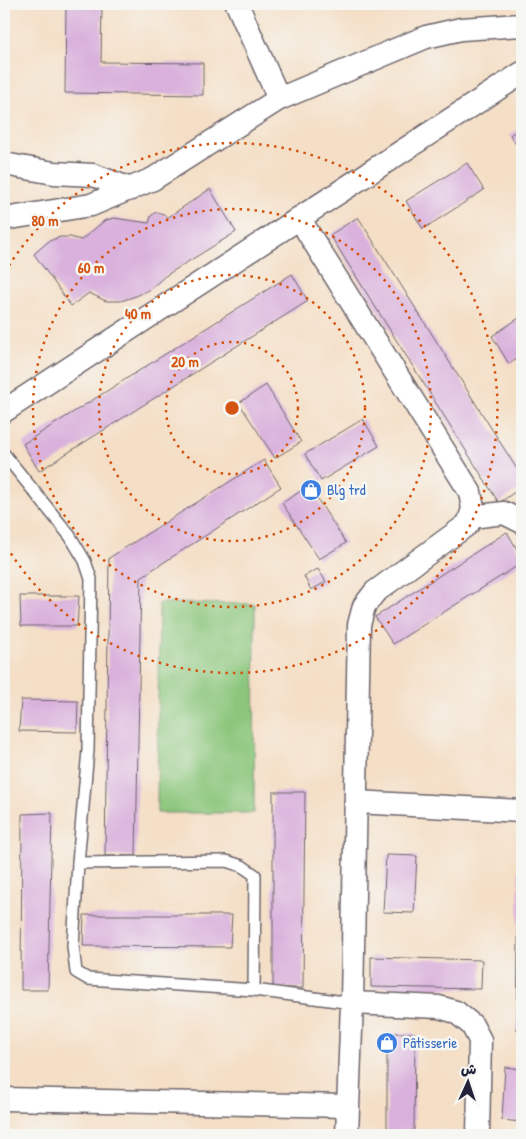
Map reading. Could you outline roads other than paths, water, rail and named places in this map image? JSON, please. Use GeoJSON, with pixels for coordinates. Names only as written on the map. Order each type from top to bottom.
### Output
{"type":"FeatureCollection","features":[{"type":"Feature","properties":{"kind":"street"},"geometry":{"type":"LineString","coordinates":[[236,4],[279,99]]}},
{"type":"Feature","properties":{"kind":"street"},"geometry":{"type":"LineString","coordinates":[[4,219],[91,205],[131,189],[154,179],[279,99],[426,37],[461,29],[522,25]]}},
{"type":"Feature","properties":{"kind":"street"},"geometry":{"type":"LineString","coordinates":[[4,412],[522,73]]}},
{"type":"Feature","properties":{"kind":"street"},"geometry":{"type":"LineString","coordinates":[[4,164],[54,173],[93,175],[131,189]]}},
{"type":"Feature","properties":{"kind":"street"},"geometry":{"type":"LineString","coordinates":[[299,218],[470,492],[473,508],[468,524],[375,592],[364,606],[359,624],[352,1003],[347,1135]]}},
{"type":"Feature","properties":{"kind":"street"},"geometry":{"type":"LineString","coordinates":[[471,516],[504,514],[522,522]]}},
{"type":"Feature","properties":{"kind":"street"},"geometry":{"type":"LineString","coordinates":[[356,802],[522,811]]}},
{"type":"Feature","properties":{"kind":"street"},"geometry":{"type":"LineString","coordinates":[[352,1003],[439,1007],[456,1012],[472,1025],[480,1040],[478,1135]]}},
{"type":"Feature","properties":{"kind":"street"},"geometry":{"type":"LineString","coordinates":[[4,1099],[347,1106]]}},
{"type":"Feature","properties":{"kind":"lane"},"geometry":{"type":"LineString","coordinates":[[4,454],[70,536],[85,561],[91,579],[88,750],[73,946],[76,972],[88,980],[254,990],[352,1003]]}},
{"type":"Feature","properties":{"kind":"lane"},"geometry":{"type":"LineString","coordinates":[[78,863],[226,862],[242,866],[255,875],[254,990]]}},
{"type":"Feature","properties":{"kind":"place","name":"Blg trd"},"geometry":{"type":"Point","coordinates":[311,490]}},
{"type":"Feature","properties":{"kind":"place","name":"Pâtisserie"},"geometry":{"type":"Point","coordinates":[387,1043]}}]}
